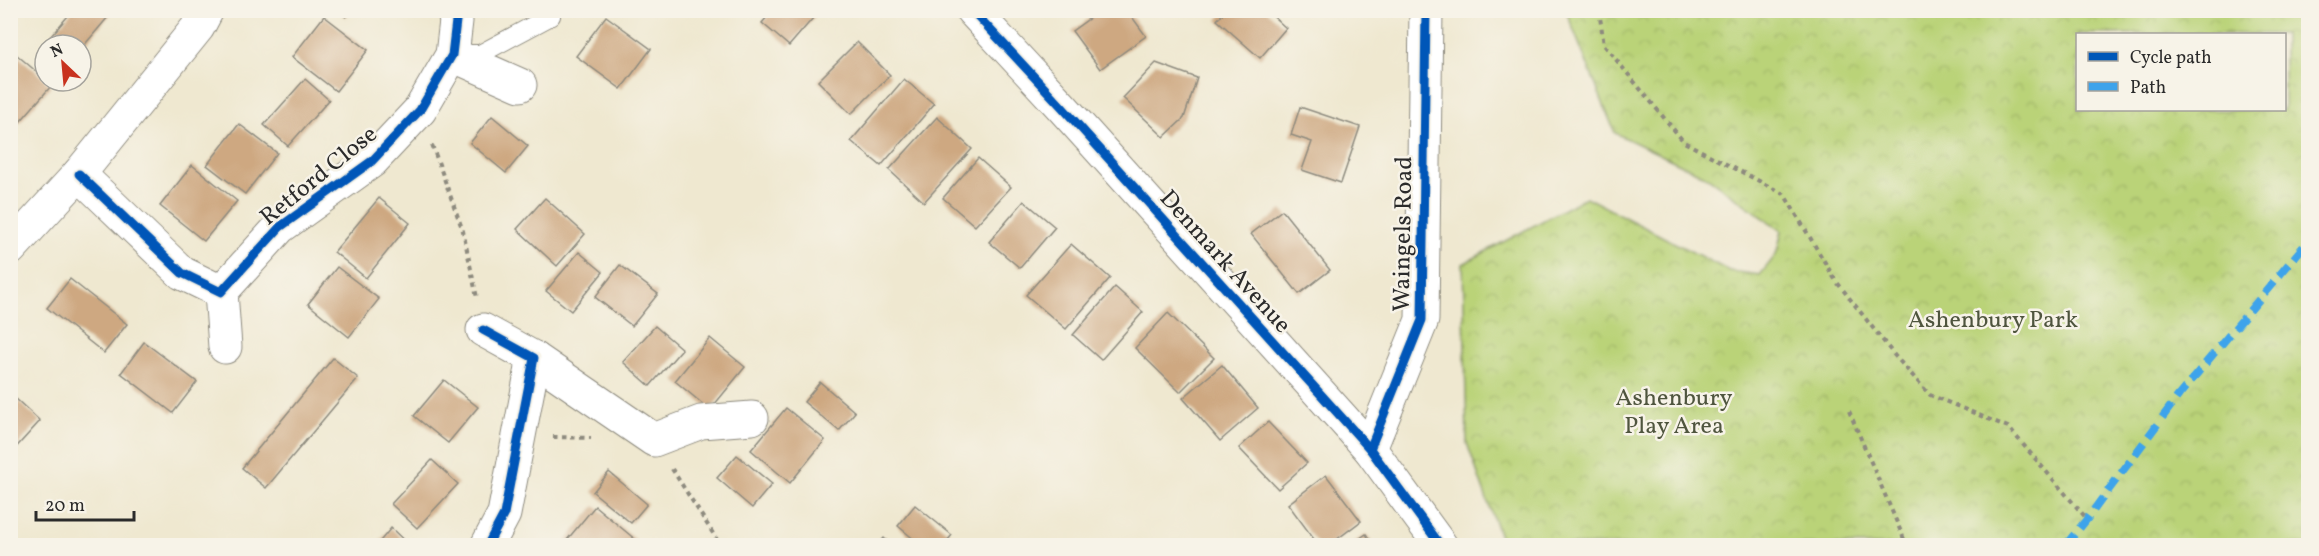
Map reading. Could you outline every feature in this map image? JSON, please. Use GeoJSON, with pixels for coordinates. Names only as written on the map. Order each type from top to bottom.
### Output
{"type":"FeatureCollection","features":[{"type":"Feature","properties":{"kind":"street"},"geometry":{"type":"LineString","coordinates":[[10,249],[79,174],[198,27],[207,10]]}},
{"type":"Feature","properties":{"kind":"street","name":"Retford Close"},"geometry":{"type":"LineString","coordinates":[[221,292],[280,227],[372,161],[420,110],[452,51],[456,21],[453,10]]}},
{"type":"Feature","properties":{"kind":"street","name":"Waingels Road"},"geometry":{"type":"LineString","coordinates":[[1370,449],[1422,320],[1426,10]]}},
{"type":"Feature","properties":{"kind":"street","name":"Denmark Avenue"},"geometry":{"type":"LineString","coordinates":[[987,16],[1370,449],[1441,546]]}},
{"type":"Feature","properties":{"kind":"street"},"geometry":{"type":"LineString","coordinates":[[452,51],[520,85]]}},
{"type":"Feature","properties":{"kind":"street"},"geometry":{"type":"LineString","coordinates":[[79,174],[182,273],[221,292],[225,347]]}},
{"type":"Feature","properties":{"kind":"street"},"geometry":{"type":"LineString","coordinates":[[483,330],[534,358],[654,440],[701,422],[752,418]]}},
{"type":"Feature","properties":{"kind":"street"},"geometry":{"type":"LineString","coordinates":[[487,546],[504,514],[534,358]]}},
{"type":"Feature","properties":{"kind":"lane"},"geometry":{"type":"LineString","coordinates":[[452,51],[480,54],[551,16]]}},
{"type":"Feature","properties":{"kind":"path"},"geometry":{"type":"LineString","coordinates":[[1599,10],[1604,45],[1684,142],[1784,194],[1836,281],[1895,356],[1930,395],[2008,427],[2087,519]]}},
{"type":"Feature","properties":{"kind":"path"},"geometry":{"type":"LineString","coordinates":[[420,110],[463,231],[483,330]]}},
{"type":"Feature","properties":{"kind":"path"},"geometry":{"type":"LineString","coordinates":[[1849,411],[1907,546]]}},
{"type":"Feature","properties":{"kind":"green space","name":"Ashenbury Park"},"geometry":{"type":"Polygon","coordinates":[[[1566,11],[2308,11],[2308,545],[1503,545],[1467,443],[1463,264],[1586,197],[1729,271],[1760,275],[1776,255],[1782,231],[1705,176],[1615,133],[1566,11]]]}},
{"type":"Feature","properties":{"kind":"building"},"geometry":{"type":"Polygon","coordinates":[[[73,10],[114,10],[93,35],[93,33],[54,33],[73,10]]]}},
{"type":"Feature","properties":{"kind":"building"},"geometry":{"type":"Polygon","coordinates":[[[337,10],[351,10],[346,17],[337,10]]]}},
{"type":"Feature","properties":{"kind":"building"},"geometry":{"type":"Polygon","coordinates":[[[773,10],[820,10],[789,46],[762,23],[773,10]]]}},
{"type":"Feature","properties":{"kind":"building"},"geometry":{"type":"Polygon","coordinates":[[[1101,10],[1127,10],[1146,36],[1100,69],[1072,31],[1101,10]]]}},
{"type":"Feature","properties":{"kind":"building"},"geometry":{"type":"Polygon","coordinates":[[[1226,10],[1266,10],[1286,28],[1260,58],[1217,20],[1226,10]]]}},
{"type":"Feature","properties":{"kind":"building"},"geometry":{"type":"Polygon","coordinates":[[[324,16],[368,50],[336,91],[292,57],[324,16]]]}},
{"type":"Feature","properties":{"kind":"building"},"geometry":{"type":"Polygon","coordinates":[[[606,16],[651,49],[621,89],[576,56],[606,16]]]}},
{"type":"Feature","properties":{"kind":"building"},"geometry":{"type":"Polygon","coordinates":[[[857,42],[890,75],[851,114],[818,81],[857,42]]]}},
{"type":"Feature","properties":{"kind":"building"},"geometry":{"type":"Polygon","coordinates":[[[10,49],[33,69],[33,93],[45,93],[19,123],[10,115],[10,49]]]}},
{"type":"Feature","properties":{"kind":"building"},"geometry":{"type":"Polygon","coordinates":[[[1156,63],[1197,78],[1184,118],[1164,137],[1123,98],[1156,63]]]}},
{"type":"Feature","properties":{"kind":"building"},"geometry":{"type":"Polygon","coordinates":[[[305,79],[329,100],[288,146],[264,125],[305,79]]]}},
{"type":"Feature","properties":{"kind":"building"},"geometry":{"type":"Polygon","coordinates":[[[904,79],[934,104],[881,166],[851,141],[904,79]]]}},
{"type":"Feature","properties":{"kind":"building"},"geometry":{"type":"Polygon","coordinates":[[[1300,107],[1360,127],[1341,183],[1302,170],[1312,142],[1291,135],[1300,107]]]}},
{"type":"Feature","properties":{"kind":"building"},"geometry":{"type":"Polygon","coordinates":[[[492,116],[528,146],[506,173],[470,143],[492,116]]]}},
{"type":"Feature","properties":{"kind":"building"},"geometry":{"type":"Polygon","coordinates":[[[937,117],[972,149],[924,202],[889,170],[937,117]]]}},
{"type":"Feature","properties":{"kind":"building"},"geometry":{"type":"Polygon","coordinates":[[[239,124],[277,153],[245,194],[207,165],[239,124]]]}},
{"type":"Feature","properties":{"kind":"building"},"geometry":{"type":"Polygon","coordinates":[[[978,158],[1011,187],[975,226],[943,198],[978,158]]]}},
{"type":"Feature","properties":{"kind":"building"},"geometry":{"type":"Polygon","coordinates":[[[192,165],[237,201],[204,241],[160,206],[192,165]]]}},
{"type":"Feature","properties":{"kind":"building"},"geometry":{"type":"Polygon","coordinates":[[[379,198],[410,223],[366,278],[334,252],[379,198]]]}},
{"type":"Feature","properties":{"kind":"building"},"geometry":{"type":"Polygon","coordinates":[[[545,198],[585,234],[557,266],[517,229],[545,198]]]}},
{"type":"Feature","properties":{"kind":"building"},"geometry":{"type":"Polygon","coordinates":[[[1024,201],[1055,227],[1020,268],[989,242],[1024,201]]]}},
{"type":"Feature","properties":{"kind":"building"},"geometry":{"type":"Polygon","coordinates":[[[1282,210],[1330,270],[1299,294],[1251,234],[1282,210]]]}},
{"type":"Feature","properties":{"kind":"building"},"geometry":{"type":"Polygon","coordinates":[[[1071,244],[1110,278],[1066,329],[1026,295],[1071,244]]]}},
{"type":"Feature","properties":{"kind":"building"},"geometry":{"type":"Polygon","coordinates":[[[579,252],[603,272],[571,311],[546,291],[579,252]]]}},
{"type":"Feature","properties":{"kind":"building"},"geometry":{"type":"Polygon","coordinates":[[[620,265],[658,294],[632,326],[595,297],[620,265]]]}},
{"type":"Feature","properties":{"kind":"building"},"geometry":{"type":"Polygon","coordinates":[[[337,267],[379,299],[349,337],[308,304],[337,267]]]}},
{"type":"Feature","properties":{"kind":"building"},"geometry":{"type":"Polygon","coordinates":[[[70,279],[127,324],[104,353],[47,308],[70,279]]]}},
{"type":"Feature","properties":{"kind":"building"},"geometry":{"type":"Polygon","coordinates":[[[1115,287],[1143,312],[1101,360],[1073,335],[1115,287]]]}},
{"type":"Feature","properties":{"kind":"building"},"geometry":{"type":"Polygon","coordinates":[[[1168,313],[1214,358],[1180,392],[1135,348],[1168,313]]]}},
{"type":"Feature","properties":{"kind":"building"},"geometry":{"type":"Polygon","coordinates":[[[655,326],[682,349],[650,386],[623,362],[655,326]]]}},
{"type":"Feature","properties":{"kind":"building"},"geometry":{"type":"Polygon","coordinates":[[[710,338],[745,367],[710,410],[675,381],[710,338]]]}},
{"type":"Feature","properties":{"kind":"building"},"geometry":{"type":"Polygon","coordinates":[[[144,342],[197,382],[173,413],[121,373],[144,342]]]}},
{"type":"Feature","properties":{"kind":"building"},"geometry":{"type":"Polygon","coordinates":[[[333,358],[358,378],[266,488],[242,468],[333,358]]]}},
{"type":"Feature","properties":{"kind":"building"},"geometry":{"type":"Polygon","coordinates":[[[1222,365],[1258,408],[1220,441],[1183,398],[1222,365]]]}},
{"type":"Feature","properties":{"kind":"building"},"geometry":{"type":"Polygon","coordinates":[[[444,380],[478,407],[448,443],[414,416],[444,380]]]}},
{"type":"Feature","properties":{"kind":"building"},"geometry":{"type":"Polygon","coordinates":[[[820,382],[855,412],[839,431],[804,402],[820,382]]]}},
{"type":"Feature","properties":{"kind":"building"},"geometry":{"type":"Polygon","coordinates":[[[15,398],[40,421],[10,454],[10,403],[15,398]]]}},
{"type":"Feature","properties":{"kind":"building"},"geometry":{"type":"Polygon","coordinates":[[[786,408],[825,440],[790,483],[751,450],[786,408]]]}},
{"type":"Feature","properties":{"kind":"building"},"geometry":{"type":"Polygon","coordinates":[[[1268,422],[1307,463],[1278,489],[1239,448],[1268,422]]]}},
{"type":"Feature","properties":{"kind":"building"},"geometry":{"type":"Polygon","coordinates":[[[737,455],[772,484],[752,508],[717,478],[737,455]]]}},
{"type":"Feature","properties":{"kind":"building"},"geometry":{"type":"Polygon","coordinates":[[[432,460],[458,484],[417,528],[391,504],[432,460]]]}},
{"type":"Feature","properties":{"kind":"building"},"geometry":{"type":"Polygon","coordinates":[[[609,472],[647,504],[631,523],[593,492],[609,472]]]}},
{"type":"Feature","properties":{"kind":"building"},"geometry":{"type":"Polygon","coordinates":[[[1326,475],[1361,521],[1328,546],[1319,546],[1288,504],[1326,475]]]}},
{"type":"Feature","properties":{"kind":"building"},"geometry":{"type":"Polygon","coordinates":[[[915,505],[952,535],[943,546],[922,546],[898,526],[915,505]]]}},
{"type":"Feature","properties":{"kind":"building"},"geometry":{"type":"Polygon","coordinates":[[[595,506],[636,540],[631,546],[562,546],[595,506]]]}},
{"type":"Feature","properties":{"kind":"building"},"geometry":{"type":"Polygon","coordinates":[[[391,528],[410,546],[376,546],[391,528]]]}},
{"type":"Feature","properties":{"kind":"building"},"geometry":{"type":"Polygon","coordinates":[[[1366,534],[1374,546],[1349,546],[1366,534]]]}},
{"type":"Feature","properties":{"kind":"building"},"geometry":{"type":"Polygon","coordinates":[[[884,538],[893,546],[877,546],[884,538]]]}},
{"type":"Feature","properties":{"kind":"marked path"},"geometry":{"type":"LineString","coordinates":[[2065,546],[2179,395],[2308,241]]}},
{"type":"Feature","properties":{"kind":"cycle path"},"geometry":{"type":"LineString","coordinates":[[79,174],[182,273],[221,292],[280,227],[372,161],[420,110],[452,55],[456,21],[453,10]]}},
{"type":"Feature","properties":{"kind":"cycle path"},"geometry":{"type":"LineString","coordinates":[[972,10],[1370,449],[1441,546]]}},
{"type":"Feature","properties":{"kind":"cycle path"},"geometry":{"type":"LineString","coordinates":[[1370,449],[1422,320],[1426,10]]}},
{"type":"Feature","properties":{"kind":"cycle path"},"geometry":{"type":"LineString","coordinates":[[483,330],[534,358],[504,514],[487,546]]}},
{"type":"Feature","properties":{"kind":"park label","name":"Ashenbury Play Area"},"geometry":{"type":"Point","coordinates":[1674,411]}}]}
